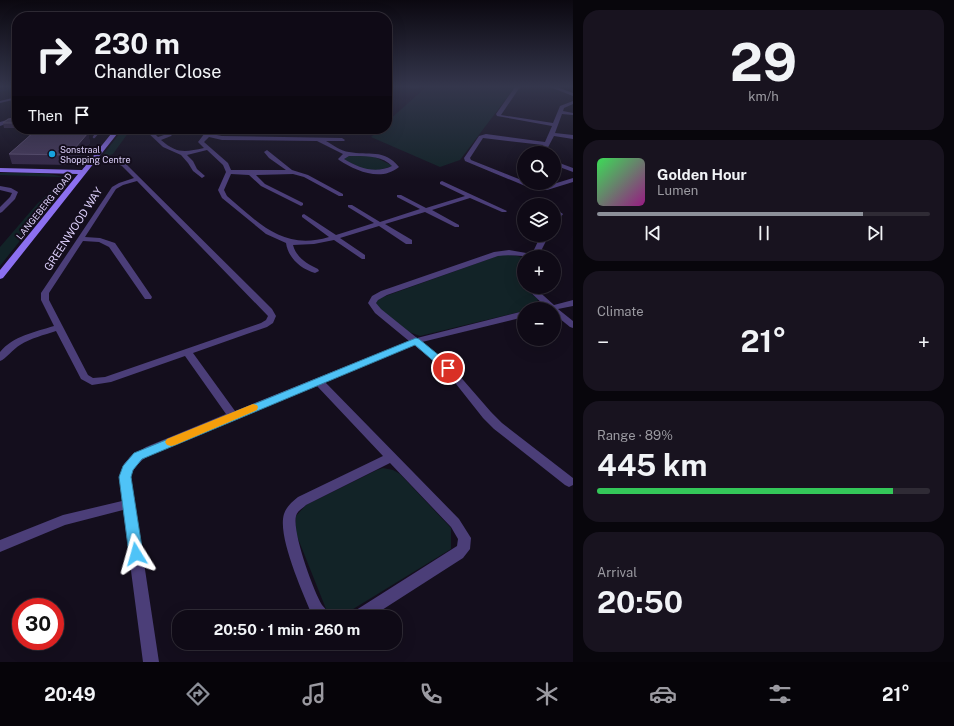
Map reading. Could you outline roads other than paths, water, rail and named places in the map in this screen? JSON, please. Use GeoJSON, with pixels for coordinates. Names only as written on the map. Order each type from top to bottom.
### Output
{"type":"FeatureCollection","features":[{"type":"Feature","properties":{"kind":"main road","name":"LANGEBERG ROAD"},"geometry":{"type":"LineString","coordinates":[[0,276],[114,134]]}},
{"type":"Feature","properties":{"kind":"main road"},"geometry":{"type":"LineString","coordinates":[[0,170],[84,172]]}},
{"type":"Feature","properties":{"kind":"street"},"geometry":{"type":"LineString","coordinates":[[511,118],[555,125]]}},
{"type":"Feature","properties":{"kind":"street"},"geometry":{"type":"LineString","coordinates":[[558,118],[546,144],[486,136],[481,137],[467,158],[468,161],[535,188],[547,188],[573,180]]}},
{"type":"Feature","properties":{"kind":"street"},"geometry":{"type":"LineString","coordinates":[[0,124],[12,120]]}},
{"type":"Feature","properties":{"kind":"street"},"geometry":{"type":"LineString","coordinates":[[152,134],[169,148],[182,154],[191,162],[193,168],[202,176]]}},
{"type":"Feature","properties":{"kind":"street"},"geometry":{"type":"LineString","coordinates":[[158,139],[169,136],[170,134]]}},
{"type":"Feature","properties":{"kind":"street"},"geometry":{"type":"LineString","coordinates":[[552,134],[573,137]]}},
{"type":"Feature","properties":{"kind":"street"},"geometry":{"type":"LineString","coordinates":[[342,140],[226,138],[208,135],[202,139],[202,144],[206,149],[226,164],[229,172],[221,190],[224,197],[267,233],[278,239],[289,242],[309,243],[334,238],[471,196]]}},
{"type":"Feature","properties":{"kind":"street"},"geometry":{"type":"LineString","coordinates":[[317,139],[348,154],[374,155],[393,163],[396,167],[379,172],[367,172],[341,159],[343,156],[348,154]]}},
{"type":"Feature","properties":{"kind":"street"},"geometry":{"type":"LineString","coordinates":[[182,154],[206,149]]}},
{"type":"Feature","properties":{"kind":"street"},"geometry":{"type":"LineString","coordinates":[[267,152],[290,171]]}},
{"type":"Feature","properties":{"kind":"street"},"geometry":{"type":"LineString","coordinates":[[112,159],[122,163],[138,180]]}},
{"type":"Feature","properties":{"kind":"street"},"geometry":{"type":"LineString","coordinates":[[561,166],[573,170]]}},
{"type":"Feature","properties":{"kind":"street"},"geometry":{"type":"LineString","coordinates":[[229,172],[251,173],[290,171],[306,176],[341,195]]}},
{"type":"Feature","properties":{"kind":"street"},"geometry":{"type":"LineString","coordinates":[[251,173],[263,185],[301,204]]}},
{"type":"Feature","properties":{"kind":"street","name":"GREENWOOD WAY"},"geometry":{"type":"LineString","coordinates":[[138,180],[271,314],[272,319],[268,324],[107,380],[96,382],[88,381],[58,328],[45,300],[45,293],[81,239],[114,188],[122,184],[138,180]]}},
{"type":"Feature","properties":{"kind":"street"},"geometry":{"type":"LineString","coordinates":[[442,183],[504,211]]}},
{"type":"Feature","properties":{"kind":"street"},"geometry":{"type":"LineString","coordinates":[[0,188],[9,189],[15,192],[12,198],[0,211]]}},
{"type":"Feature","properties":{"kind":"street"},"geometry":{"type":"LineString","coordinates":[[399,196],[457,226]]}},
{"type":"Feature","properties":{"kind":"street"},"geometry":{"type":"LineString","coordinates":[[350,206],[409,242]]}},
{"type":"Feature","properties":{"kind":"street"},"geometry":{"type":"LineString","coordinates":[[304,216],[362,257]]}},
{"type":"Feature","properties":{"kind":"street"},"geometry":{"type":"LineString","coordinates":[[81,239],[100,240],[112,245],[148,297]]}},
{"type":"Feature","properties":{"kind":"street"},"geometry":{"type":"LineString","coordinates":[[289,242],[295,257],[305,266],[315,271]]}},
{"type":"Feature","properties":{"kind":"street"},"geometry":{"type":"LineString","coordinates":[[517,254],[509,252],[497,254],[384,293],[375,298],[372,303],[375,308],[448,368],[493,420],[509,435],[569,482]]}},
{"type":"Feature","properties":{"kind":"street"},"geometry":{"type":"LineString","coordinates":[[536,294],[544,302]]}},
{"type":"Feature","properties":{"kind":"street"},"geometry":{"type":"LineString","coordinates":[[561,306],[573,303]]}},
{"type":"Feature","properties":{"kind":"street"},"geometry":{"type":"LineString","coordinates":[[151,662],[125,477],[127,469],[133,460],[150,450],[416,341],[517,316]]}},
{"type":"Feature","properties":{"kind":"street"},"geometry":{"type":"LineString","coordinates":[[561,316],[573,325]]}},
{"type":"Feature","properties":{"kind":"street"},"geometry":{"type":"LineString","coordinates":[[0,358],[6,349],[19,341],[58,328]]}},
{"type":"Feature","properties":{"kind":"street"},"geometry":{"type":"LineString","coordinates":[[187,352],[233,416]]}},
{"type":"Feature","properties":{"kind":"street"},"geometry":{"type":"LineString","coordinates":[[318,381],[458,527],[465,538],[463,550],[458,554],[369,610]]}},
{"type":"Feature","properties":{"kind":"street"},"geometry":{"type":"LineString","coordinates":[[317,610],[291,539],[289,532],[290,516],[294,508],[302,501],[391,457]]}},
{"type":"Feature","properties":{"kind":"street"},"geometry":{"type":"LineString","coordinates":[[0,546],[63,520],[129,504]]}},
{"type":"Feature","properties":{"kind":"lane"},"geometry":{"type":"LineString","coordinates":[[94,138],[97,134]]}},
{"type":"Feature","properties":{"kind":"place","name":"Sonstraal Shopping Centre"},"geometry":{"type":"Point","coordinates":[52,154]}}]}
